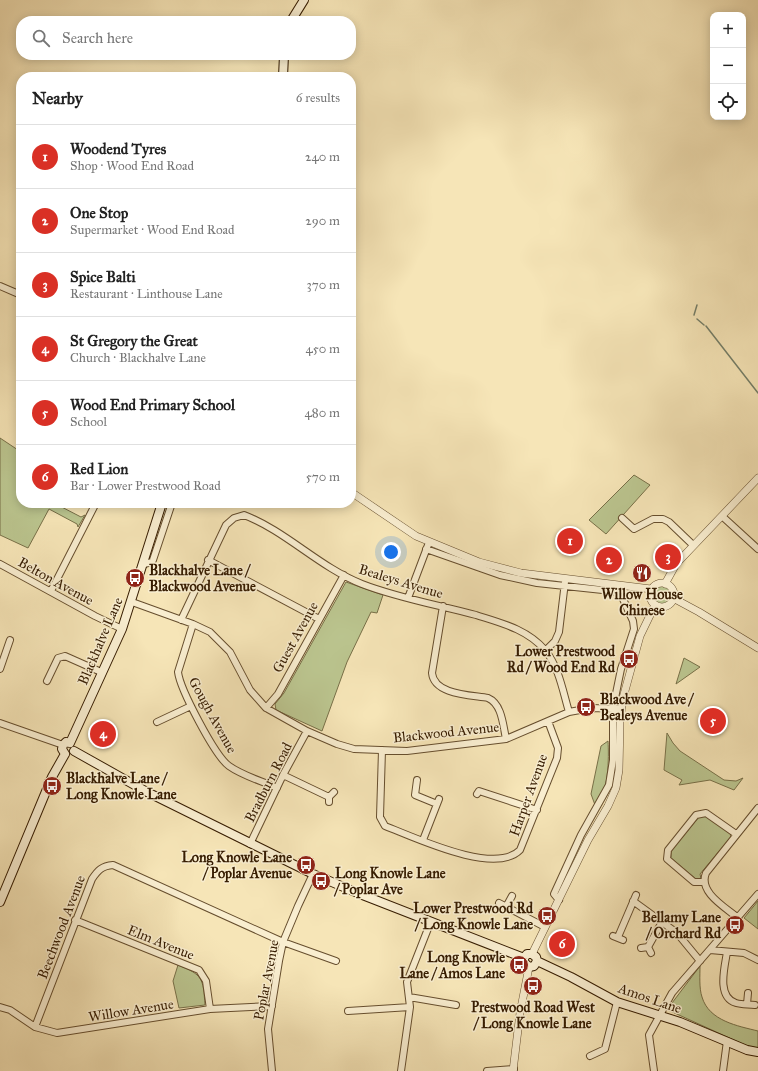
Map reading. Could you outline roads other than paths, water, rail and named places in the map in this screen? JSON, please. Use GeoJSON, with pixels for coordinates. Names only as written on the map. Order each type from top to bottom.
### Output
{"type":"FeatureCollection","features":[{"type":"Feature","properties":{"kind":"main road"},"geometry":{"type":"LineString","coordinates":[[294,16],[304,0]]}},
{"type":"Feature","properties":{"kind":"main road"},"geometry":{"type":"LineString","coordinates":[[283,72],[284,60]]}},
{"type":"Feature","properties":{"kind":"main road","name":"Blackhalve Lane"},"geometry":{"type":"LineString","coordinates":[[66,744],[122,628],[132,602],[161,508]]}},
{"type":"Feature","properties":{"kind":"main road"},"geometry":{"type":"LineString","coordinates":[[65,754],[62,749],[66,744],[74,745],[74,751]]}},
{"type":"Feature","properties":{"kind":"main road"},"geometry":{"type":"LineString","coordinates":[[65,754],[70,754],[74,751]]}},
{"type":"Feature","properties":{"kind":"main road"},"geometry":{"type":"LineString","coordinates":[[74,751],[147,792],[313,874],[360,894],[528,956],[536,957],[537,961],[534,966],[528,967],[524,962],[528,956]]}},
{"type":"Feature","properties":{"kind":"main road"},"geometry":{"type":"LineString","coordinates":[[0,902],[52,777],[65,754]]}},
{"type":"Feature","properties":{"kind":"main road","name":"Amos Lane"},"geometry":{"type":"LineString","coordinates":[[537,961],[570,976],[617,1002],[680,1022],[747,1050],[758,1052]]}},
{"type":"Feature","properties":{"kind":"street"},"geometry":{"type":"LineString","coordinates":[[0,286],[16,293]]}},
{"type":"Feature","properties":{"kind":"street"},"geometry":{"type":"LineString","coordinates":[[665,584],[676,564],[758,478]]}},
{"type":"Feature","properties":{"kind":"street"},"geometry":{"type":"LineString","coordinates":[[356,495],[416,536],[459,554],[498,568],[617,592],[623,599],[633,621],[633,633],[621,669],[613,708],[613,760],[609,785],[581,835],[554,894],[559,900]]}},
{"type":"Feature","properties":{"kind":"street"},"geometry":{"type":"LineString","coordinates":[[51,591],[93,508]]}},
{"type":"Feature","properties":{"kind":"street"},"geometry":{"type":"LineString","coordinates":[[144,564],[152,562],[153,560],[170,508]]}},
{"type":"Feature","properties":{"kind":"street","name":"Bealeys Avenue"},"geometry":{"type":"LineString","coordinates":[[181,620],[208,560],[226,525],[234,518],[244,515],[361,584],[512,626],[534,640],[545,651],[557,672],[569,712]]}},
{"type":"Feature","properties":{"kind":"street"},"geometry":{"type":"LineString","coordinates":[[722,517],[758,549]]}},
{"type":"Feature","properties":{"kind":"street"},"geometry":{"type":"LineString","coordinates":[[622,518],[634,528],[653,519],[666,521],[693,545]]}},
{"type":"Feature","properties":{"kind":"street"},"geometry":{"type":"LineString","coordinates":[[408,598],[429,541]]}},
{"type":"Feature","properties":{"kind":"street"},"geometry":{"type":"LineString","coordinates":[[426,549],[500,575],[651,589],[659,584],[665,584],[671,589],[673,598],[758,648]]}},
{"type":"Feature","properties":{"kind":"street"},"geometry":{"type":"LineString","coordinates":[[208,560],[319,619]]}},
{"type":"Feature","properties":{"kind":"street","name":"Belton Avenue"},"geometry":{"type":"LineString","coordinates":[[0,564],[95,616],[122,628]]}},
{"type":"Feature","properties":{"kind":"street","name":"Guest Avenue"},"geometry":{"type":"LineString","coordinates":[[266,708],[278,694],[344,575]]}},
{"type":"Feature","properties":{"kind":"street"},"geometry":{"type":"LineString","coordinates":[[545,651],[555,641],[559,632],[565,582]]}},
{"type":"Feature","properties":{"kind":"street"},"geometry":{"type":"LineString","coordinates":[[651,589],[650,598],[655,605],[666,606],[673,598]]}},
{"type":"Feature","properties":{"kind":"street","name":"Blackwood Avenue"},"geometry":{"type":"LineString","coordinates":[[132,602],[193,624],[210,632],[227,648],[237,663],[250,689],[266,708],[307,731],[337,744],[354,749],[407,750],[506,739],[569,712],[591,708],[621,709]]}},
{"type":"Feature","properties":{"kind":"street"},"geometry":{"type":"LineString","coordinates":[[528,956],[559,900],[588,840],[608,806],[616,788],[620,764],[621,709],[637,644],[655,605]]}},
{"type":"Feature","properties":{"kind":"street"},"geometry":{"type":"LineString","coordinates":[[443,606],[432,673],[434,681],[443,689],[488,698],[495,702],[500,714],[506,739]]}},
{"type":"Feature","properties":{"kind":"street","name":"Gough Avenue"},"geometry":{"type":"LineString","coordinates":[[193,624],[178,672],[179,679],[191,706],[219,757],[229,766],[277,788]]}},
{"type":"Feature","properties":{"kind":"street"},"geometry":{"type":"LineString","coordinates":[[0,669],[10,640]]}},
{"type":"Feature","properties":{"kind":"street"},"geometry":{"type":"LineString","coordinates":[[47,681],[58,658],[65,656],[101,672]]}},
{"type":"Feature","properties":{"kind":"street"},"geometry":{"type":"LineString","coordinates":[[157,722],[191,706]]}},
{"type":"Feature","properties":{"kind":"street","name":"Harper Avenue"},"geometry":{"type":"LineString","coordinates":[[382,750],[380,817],[385,826],[454,852],[502,860],[515,855],[520,850],[537,810],[556,758],[558,748],[548,721]]}},
{"type":"Feature","properties":{"kind":"street"},"geometry":{"type":"LineString","coordinates":[[0,723],[66,744]]}},
{"type":"Feature","properties":{"kind":"street","name":"Bradburn Road"},"geometry":{"type":"LineString","coordinates":[[250,844],[283,775],[307,731]]}},
{"type":"Feature","properties":{"kind":"street"},"geometry":{"type":"LineString","coordinates":[[283,775],[331,797]]}},
{"type":"Feature","properties":{"kind":"street"},"geometry":{"type":"LineString","coordinates":[[417,780],[415,795],[438,802],[423,840]]}},
{"type":"Feature","properties":{"kind":"street"},"geometry":{"type":"LineString","coordinates":[[477,794],[479,791],[537,810]]}},
{"type":"Feature","properties":{"kind":"street"},"geometry":{"type":"LineString","coordinates":[[738,918],[708,892],[704,882],[706,873],[758,808]]}},
{"type":"Feature","properties":{"kind":"street"},"geometry":{"type":"LineString","coordinates":[[704,882],[694,882],[687,877],[668,858],[668,850],[696,815],[701,813],[706,812],[736,834]]}},
{"type":"Feature","properties":{"kind":"street","name":"Beechwood Avenue"},"geometry":{"type":"LineString","coordinates":[[35,1027],[75,920],[99,868],[113,865],[283,942],[336,960]]}},
{"type":"Feature","properties":{"kind":"street","name":"Poplar Avenue"},"geometry":{"type":"LineString","coordinates":[[272,1071],[268,1029],[283,942],[313,874]]}},
{"type":"Feature","properties":{"kind":"street"},"geometry":{"type":"LineString","coordinates":[[654,1071],[649,1035],[672,993],[758,894]]}},
{"type":"Feature","properties":{"kind":"street"},"geometry":{"type":"LineString","coordinates":[[618,938],[636,895]]}},
{"type":"Feature","properties":{"kind":"street"},"geometry":{"type":"LineString","coordinates":[[506,907],[512,896]]}},
{"type":"Feature","properties":{"kind":"street"},"geometry":{"type":"LineString","coordinates":[[633,901],[677,932],[700,961]]}},
{"type":"Feature","properties":{"kind":"street"},"geometry":{"type":"LineString","coordinates":[[499,903],[544,927]]}},
{"type":"Feature","properties":{"kind":"street","name":"Elm Avenue"},"geometry":{"type":"LineString","coordinates":[[75,920],[199,970],[206,981],[210,1009]]}},
{"type":"Feature","properties":{"kind":"street"},"geometry":{"type":"LineString","coordinates":[[401,1071],[410,1007],[408,982],[431,920]]}},
{"type":"Feature","properties":{"kind":"street"},"geometry":{"type":"LineString","coordinates":[[646,949],[662,922]]}},
{"type":"Feature","properties":{"kind":"street"},"geometry":{"type":"LineString","coordinates":[[710,950],[748,954],[758,960]]}},
{"type":"Feature","properties":{"kind":"street"},"geometry":{"type":"LineString","coordinates":[[727,952],[724,981],[725,992],[730,1000],[734,1002],[755,1005]]}},
{"type":"Feature","properties":{"kind":"street"},"geometry":{"type":"LineString","coordinates":[[487,1071],[514,1070],[520,1013],[528,967]]}},
{"type":"Feature","properties":{"kind":"street"},"geometry":{"type":"LineString","coordinates":[[747,1004],[748,993]]}},
{"type":"Feature","properties":{"kind":"street"},"geometry":{"type":"LineString","coordinates":[[409,997],[456,1005]]}},
{"type":"Feature","properties":{"kind":"street"},"geometry":{"type":"LineString","coordinates":[[590,1056],[605,1049],[617,1002]]}},
{"type":"Feature","properties":{"kind":"street","name":"Willow Avenue"},"geometry":{"type":"LineString","coordinates":[[0,1007],[10,1010],[35,1027],[57,1033],[210,1009],[272,1006]]}},
{"type":"Feature","properties":{"kind":"street"},"geometry":{"type":"LineString","coordinates":[[348,1011],[410,1007]]}},
{"type":"Feature","properties":{"kind":"street"},"geometry":{"type":"LineString","coordinates":[[723,1071],[727,1041]]}},
{"type":"Feature","properties":{"kind":"waterway"},"geometry":{"type":"LineString","coordinates":[[694,315],[697,305]]}},
{"type":"Feature","properties":{"kind":"waterway"},"geometry":{"type":"LineString","coordinates":[[697,319],[704,325]]}},
{"type":"Feature","properties":{"kind":"waterway"},"geometry":{"type":"LineString","coordinates":[[706,326],[758,393]]}},
{"type":"Feature","properties":{"kind":"place","name":"Woodend Tyres"},"geometry":{"type":"Point","coordinates":[570,541]}},
{"type":"Feature","properties":{"kind":"place","name":"Spice Balti"},"geometry":{"type":"Point","coordinates":[668,557]}},
{"type":"Feature","properties":{"kind":"place","name":"One Stop"},"geometry":{"type":"Point","coordinates":[609,560]}},
{"type":"Feature","properties":{"kind":"place","name":"Willow House Chinese"},"geometry":{"type":"Point","coordinates":[642,573]}},
{"type":"Feature","properties":{"kind":"place","name":"Blackhalve Lane / Blackwood Avenue"},"geometry":{"type":"Point","coordinates":[135,578]}},
{"type":"Feature","properties":{"kind":"place","name":"Lower Prestwood Rd / Wood End Rd"},"geometry":{"type":"Point","coordinates":[629,659]}},
{"type":"Feature","properties":{"kind":"place","name":"Blackwood Ave / Bealeys Avenue"},"geometry":{"type":"Point","coordinates":[586,707]}},
{"type":"Feature","properties":{"kind":"place","name":"Wood End Primary School"},"geometry":{"type":"Point","coordinates":[713,721]}},
{"type":"Feature","properties":{"kind":"place","name":"St Gregory the Great"},"geometry":{"type":"Point","coordinates":[103,734]}},
{"type":"Feature","properties":{"kind":"place","name":"Blackhalve Lane / Long Knowle Lane"},"geometry":{"type":"Point","coordinates":[52,786]}},
{"type":"Feature","properties":{"kind":"place","name":"Long Knowle Lane / Poplar Avenue"},"geometry":{"type":"Point","coordinates":[306,865]}},
{"type":"Feature","properties":{"kind":"place","name":"Long Knowle Lane / Poplar Ave"},"geometry":{"type":"Point","coordinates":[321,881]}},
{"type":"Feature","properties":{"kind":"place","name":"Lower Prestwood Rd / Long Knowle Lane"},"geometry":{"type":"Point","coordinates":[547,916]}},
{"type":"Feature","properties":{"kind":"place","name":"Bellamy Lane / Orchard Rd"},"geometry":{"type":"Point","coordinates":[735,925]}},
{"type":"Feature","properties":{"kind":"place","name":"Red Lion"},"geometry":{"type":"Point","coordinates":[562,944]}},
{"type":"Feature","properties":{"kind":"place","name":"Long Knowle Lane / Amos Lane"},"geometry":{"type":"Point","coordinates":[519,965]}},
{"type":"Feature","properties":{"kind":"place","name":"Prestwood Road West / Long Knowle Lane"},"geometry":{"type":"Point","coordinates":[533,986]}}]}
